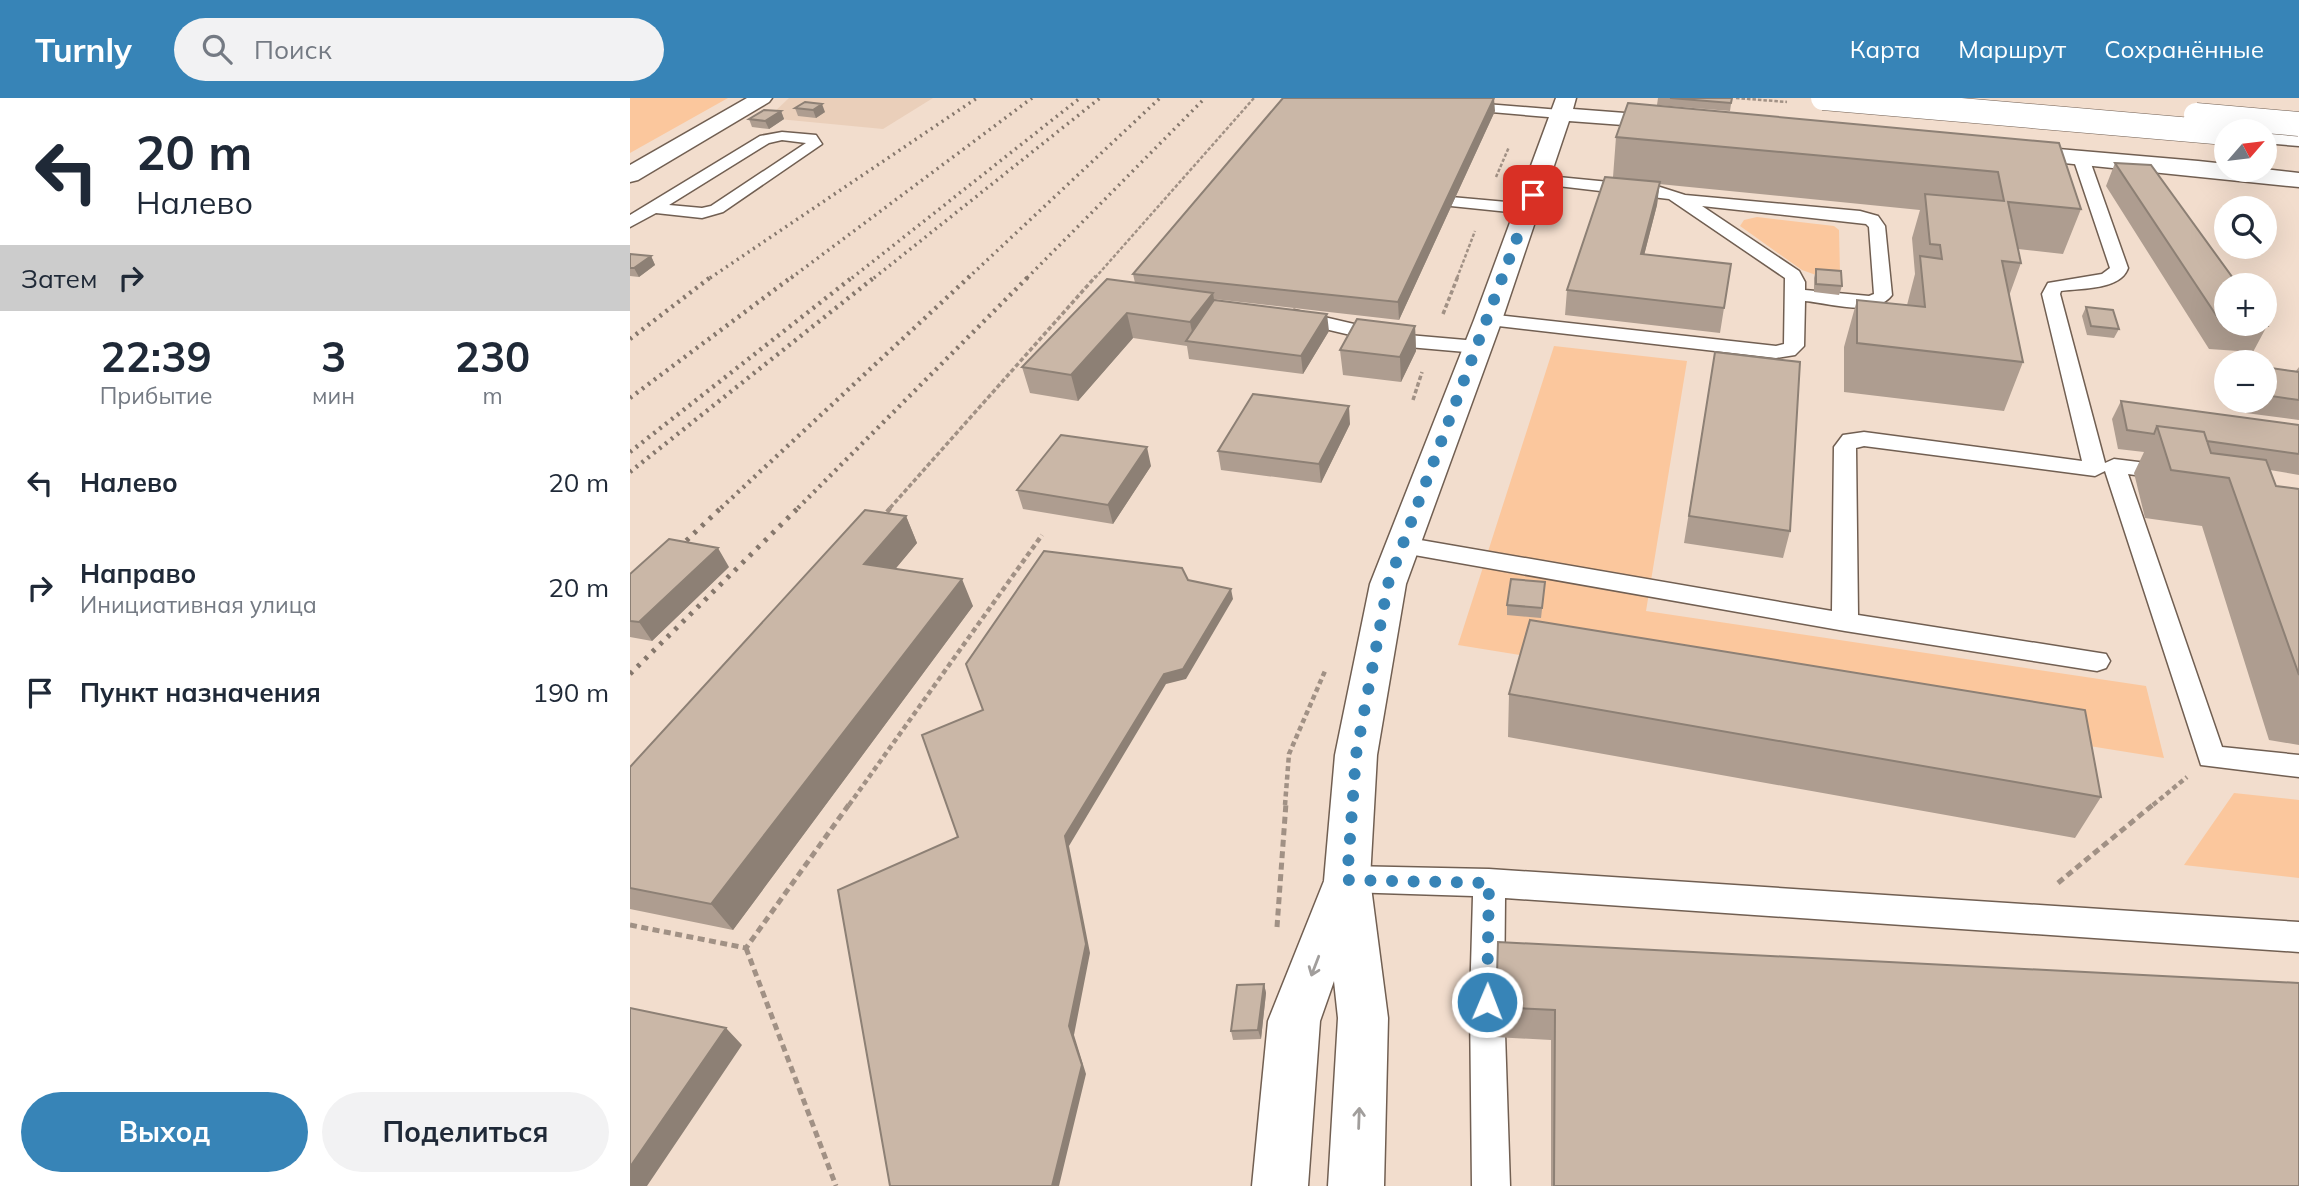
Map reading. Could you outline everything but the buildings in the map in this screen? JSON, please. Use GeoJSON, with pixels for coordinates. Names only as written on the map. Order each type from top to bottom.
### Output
{"type":"FeatureCollection","features":[{"type":"Feature","properties":{"kind":"main road"},"geometry":{"type":"LineString","coordinates":[[630,175],[762,98]]}},
{"type":"Feature","properties":{"kind":"main road"},"geometry":{"type":"LineString","coordinates":[[1823,98],[2214,132]]}},
{"type":"Feature","properties":{"kind":"main road"},"geometry":{"type":"LineString","coordinates":[[1990,98],[2299,124]]}},
{"type":"Feature","properties":{"kind":"main road"},"geometry":{"type":"LineString","coordinates":[[1356,1186],[1363,1018],[1347,880],[1356,755],[1388,584],[1483,333],[1563,106],[1693,124]]}},
{"type":"Feature","properties":{"kind":"main road"},"geometry":{"type":"LineString","coordinates":[[2277,137],[2299,139]]}},
{"type":"Feature","properties":{"kind":"main road"},"geometry":{"type":"LineString","coordinates":[[1984,150],[2299,180]]}},
{"type":"Feature","properties":{"kind":"main road"},"geometry":{"type":"LineString","coordinates":[[1280,1186],[1294,1021],[1347,880]]}},
{"type":"Feature","properties":{"kind":"lane"},"geometry":{"type":"LineString","coordinates":[[1443,104],[1563,106]]}},
{"type":"Feature","properties":{"kind":"lane"},"geometry":{"type":"LineString","coordinates":[[630,222],[765,139],[782,136],[811,138],[814,144],[716,209],[702,213],[653,208]]}},
{"type":"Feature","properties":{"kind":"lane"},"geometry":{"type":"LineString","coordinates":[[1845,622],[1845,447],[1851,440],[1864,439],[2095,469],[2051,294],[2054,287],[2106,279],[2117,274],[2119,268],[2081,158]]}},
{"type":"Feature","properties":{"kind":"lane"},"geometry":{"type":"LineString","coordinates":[[1274,313],[1311,318],[1397,340],[1483,333],[1776,352],[1788,351],[1794,346],[1796,282],[1786,269],[1680,200],[1660,192],[1538,180]]}},
{"type":"Feature","properties":{"kind":"lane"},"geometry":{"type":"LineString","coordinates":[[1406,198],[1528,209]]}},
{"type":"Feature","properties":{"kind":"lane"},"geometry":{"type":"LineString","coordinates":[[1680,200],[1860,216],[1872,220],[1877,226],[1882,295],[1878,300],[1869,302],[1796,295]]}},
{"type":"Feature","properties":{"kind":"lane"},"geometry":{"type":"LineString","coordinates":[[2189,476],[2114,466],[2211,757],[2299,766]]}},
{"type":"Feature","properties":{"kind":"lane"},"geometry":{"type":"LineString","coordinates":[[1403,545],[1845,622],[2097,661]]}},
{"type":"Feature","properties":{"kind":"lane"},"geometry":{"type":"LineString","coordinates":[[1347,880],[1489,883],[2299,937]]}},
{"type":"Feature","properties":{"kind":"lane"},"geometry":{"type":"LineString","coordinates":[[1489,883],[1487,1002],[1491,1186]]}},
{"type":"Feature","properties":{"kind":"path"},"geometry":{"type":"LineString","coordinates":[[887,512],[1254,98]]}},
{"type":"Feature","properties":{"kind":"path"},"geometry":{"type":"LineString","coordinates":[[747,948],[1042,535]]}},
{"type":"Feature","properties":{"kind":"path"},"geometry":{"type":"LineString","coordinates":[[2017,917],[2211,757]]}},
{"type":"Feature","properties":{"kind":"path"},"geometry":{"type":"LineString","coordinates":[[630,925],[747,948]]}},
{"type":"Feature","properties":{"kind":"path"},"geometry":{"type":"LineString","coordinates":[[747,948],[836,1186]]}},
{"type":"Feature","properties":{"kind":"shaded area"},"geometry":{"type":"Polygon","coordinates":[[[630,98],[728,98],[630,153],[630,98]]]}},
{"type":"Feature","properties":{"kind":"shaded area"},"geometry":{"type":"Polygon","coordinates":[[[789,98],[933,98],[883,129],[768,118],[789,98]]]}},
{"type":"Feature","properties":{"kind":"shaded area"},"geometry":{"type":"Polygon","coordinates":[[[1757,217],[1834,226],[1839,230],[1840,273],[1816,275],[1802,270],[1740,226],[1744,220],[1757,217]]]}},
{"type":"Feature","properties":{"kind":"shaded area"},"geometry":{"type":"Polygon","coordinates":[[[1554,346],[1687,361],[1646,611],[2146,686],[2164,758],[1458,645],[1554,346]]]}},
{"type":"Feature","properties":{"kind":"shaded area"},"geometry":{"type":"Polygon","coordinates":[[[2234,793],[2299,800],[2299,878],[2184,865],[2234,793]]]}},
{"type":"Feature","properties":{"kind":"railway"},"geometry":{"type":"LineString","coordinates":[[710,278],[977,98]]}},
{"type":"Feature","properties":{"kind":"railway"},"geometry":{"type":"LineString","coordinates":[[791,278],[1032,98]]}},
{"type":"Feature","properties":{"kind":"railway"},"geometry":{"type":"LineString","coordinates":[[852,278],[1080,98]]}},
{"type":"Feature","properties":{"kind":"railway"},"geometry":{"type":"LineString","coordinates":[[874,278],[1100,98]]}},
{"type":"Feature","properties":{"kind":"railway"},"geometry":{"type":"LineString","coordinates":[[968,278],[1160,98]]}},
{"type":"Feature","properties":{"kind":"railway"},"geometry":{"type":"LineString","coordinates":[[1027,278],[1205,98]]}},
{"type":"Feature","properties":{"kind":"railway"},"geometry":{"type":"LineString","coordinates":[[630,339],[712,276]]}},
{"type":"Feature","properties":{"kind":"railway"},"geometry":{"type":"LineString","coordinates":[[630,398],[793,276]]}},
{"type":"Feature","properties":{"kind":"railway"},"geometry":{"type":"LineString","coordinates":[[630,452],[854,276]]}},
{"type":"Feature","properties":{"kind":"railway"},"geometry":{"type":"LineString","coordinates":[[630,472],[876,276]]}},
{"type":"Feature","properties":{"kind":"railway"},"geometry":{"type":"LineString","coordinates":[[721,508],[970,276]]}},
{"type":"Feature","properties":{"kind":"railway"},"geometry":{"type":"LineString","coordinates":[[799,507],[1029,276]]}},
{"type":"Feature","properties":{"kind":"railway"},"geometry":{"type":"LineString","coordinates":[[671,555],[723,506]]}},
{"type":"Feature","properties":{"kind":"railway"},"geometry":{"type":"LineString","coordinates":[[630,674],[799,507]]}},
{"type":"Feature","properties":{"kind":"route"},"geometry":{"type":"LineString","coordinates":[[1487,1002],[1489,883],[1347,880],[1356,755],[1388,584],[1533,195]]}}]}
